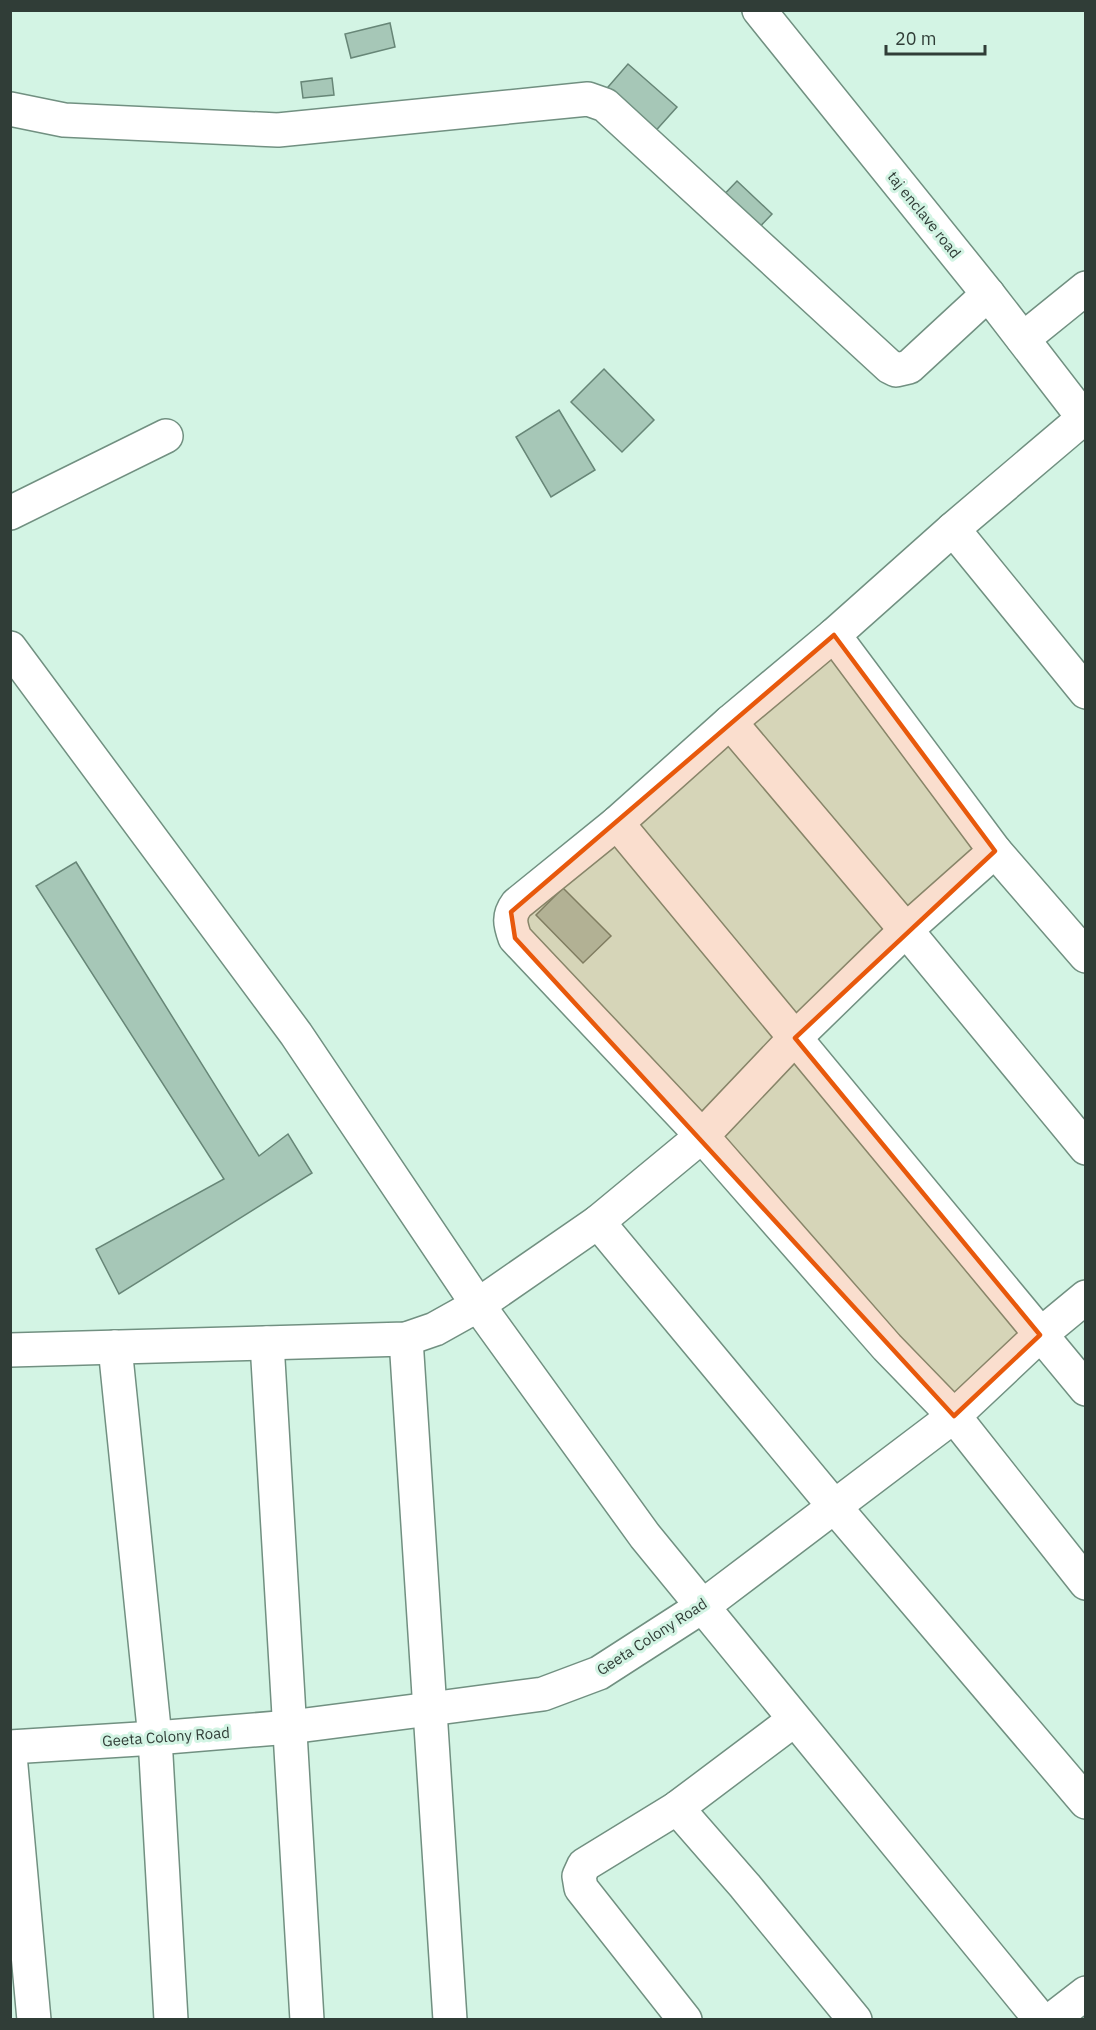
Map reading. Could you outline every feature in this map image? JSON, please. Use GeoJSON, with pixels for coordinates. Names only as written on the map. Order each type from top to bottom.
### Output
{"type":"FeatureCollection","features":[{"type":"Feature","properties":{"kind":"street","name":"taj enclave road"},"geometry":{"type":"LineString","coordinates":[[759,10],[1085,418]]}},
{"type":"Feature","properties":{"kind":"street"},"geometry":{"type":"LineString","coordinates":[[10,109],[64,120],[278,130],[588,99],[605,105],[890,367],[896,370],[909,367],[988,294]]}},
{"type":"Feature","properties":{"kind":"street"},"geometry":{"type":"LineString","coordinates":[[1023,339],[1086,288]]}},
{"type":"Feature","properties":{"kind":"street"},"geometry":{"type":"LineString","coordinates":[[1085,418],[953,529],[617,823],[517,904],[511,912],[509,924],[515,938],[702,1136],[887,1347],[954,1416],[1086,1583]]}},
{"type":"Feature","properties":{"kind":"street"},"geometry":{"type":"LineString","coordinates":[[10,513],[166,436]]}},
{"type":"Feature","properties":{"kind":"street"},"geometry":{"type":"LineString","coordinates":[[953,529],[1086,692]]}},
{"type":"Feature","properties":{"kind":"street"},"geometry":{"type":"LineString","coordinates":[[834,635],[995,851],[1086,956]]}},
{"type":"Feature","properties":{"kind":"street"},"geometry":{"type":"LineString","coordinates":[[10,648],[296,1034],[478,1305],[645,1536],[1041,2019]]}},
{"type":"Feature","properties":{"kind":"street"},"geometry":{"type":"LineString","coordinates":[[730,722],[1086,1148]]}},
{"type":"Feature","properties":{"kind":"street"},"geometry":{"type":"LineString","coordinates":[[617,823],[1086,1389]]}},
{"type":"Feature","properties":{"kind":"street"},"geometry":{"type":"LineString","coordinates":[[10,1350],[406,1339],[435,1329],[478,1305],[598,1222],[702,1136],[795,1038],[906,930],[995,851]]}},
{"type":"Feature","properties":{"kind":"street"},"geometry":{"type":"LineString","coordinates":[[598,1222],[834,1506],[1086,1802]]}},
{"type":"Feature","properties":{"kind":"street","name":"Geeta Colony Road"},"geometry":{"type":"LineString","coordinates":[[10,1747],[290,1727],[543,1694],[599,1673],[703,1606],[954,1416],[1040,1335],[1086,1297]]}},
{"type":"Feature","properties":{"kind":"street"},"geometry":{"type":"LineString","coordinates":[[406,1339],[450,2019]]}},
{"type":"Feature","properties":{"kind":"street"},"geometry":{"type":"LineString","coordinates":[[267,1343],[307,2019]]}},
{"type":"Feature","properties":{"kind":"street"},"geometry":{"type":"LineString","coordinates":[[115,1347],[155,1738],[171,2019]]}},
{"type":"Feature","properties":{"kind":"street"},"geometry":{"type":"LineString","coordinates":[[686,2019],[581,1888],[579,1876],[584,1865],[677,1808],[794,1720]]}},
{"type":"Feature","properties":{"kind":"street"},"geometry":{"type":"LineString","coordinates":[[10,1755],[34,2019]]}},
{"type":"Feature","properties":{"kind":"street"},"geometry":{"type":"LineString","coordinates":[[677,1808],[855,2019]]}},
{"type":"Feature","properties":{"kind":"street"},"geometry":{"type":"LineString","coordinates":[[1051,2019],[1086,1993]]}},
{"type":"Feature","properties":{"kind":"highlighted area"},"geometry":{"type":"Polygon","coordinates":[[[834,635],[995,851],[795,1038],[1040,1335],[954,1416],[515,938],[511,912],[834,635]]]}},
{"type":"Feature","properties":{"kind":"building"},"geometry":{"type":"Polygon","coordinates":[[[390,23],[395,47],[351,58],[345,34],[390,23]]]}},
{"type":"Feature","properties":{"kind":"building"},"geometry":{"type":"Polygon","coordinates":[[[628,64],[677,107],[651,136],[602,94],[628,64]]]}},
{"type":"Feature","properties":{"kind":"building"},"geometry":{"type":"Polygon","coordinates":[[[332,78],[334,95],[303,98],[301,82],[332,78]]]}},
{"type":"Feature","properties":{"kind":"building"},"geometry":{"type":"Polygon","coordinates":[[[737,181],[772,214],[751,236],[716,203],[737,181]]]}},
{"type":"Feature","properties":{"kind":"building"},"geometry":{"type":"Polygon","coordinates":[[[604,369],[654,420],[622,452],[571,402],[604,369]]]}},
{"type":"Feature","properties":{"kind":"building"},"geometry":{"type":"Polygon","coordinates":[[[559,410],[595,470],[551,497],[516,437],[559,410]]]}},
{"type":"Feature","properties":{"kind":"building"},"geometry":{"type":"Polygon","coordinates":[[[76,862],[259,1156],[288,1134],[312,1173],[119,1294],[96,1249],[224,1179],[36,886],[76,862]]]}},
{"type":"Feature","properties":{"kind":"building"},"geometry":{"type":"Polygon","coordinates":[[[563,888],[611,936],[583,963],[536,915],[563,888]]]}}]}
